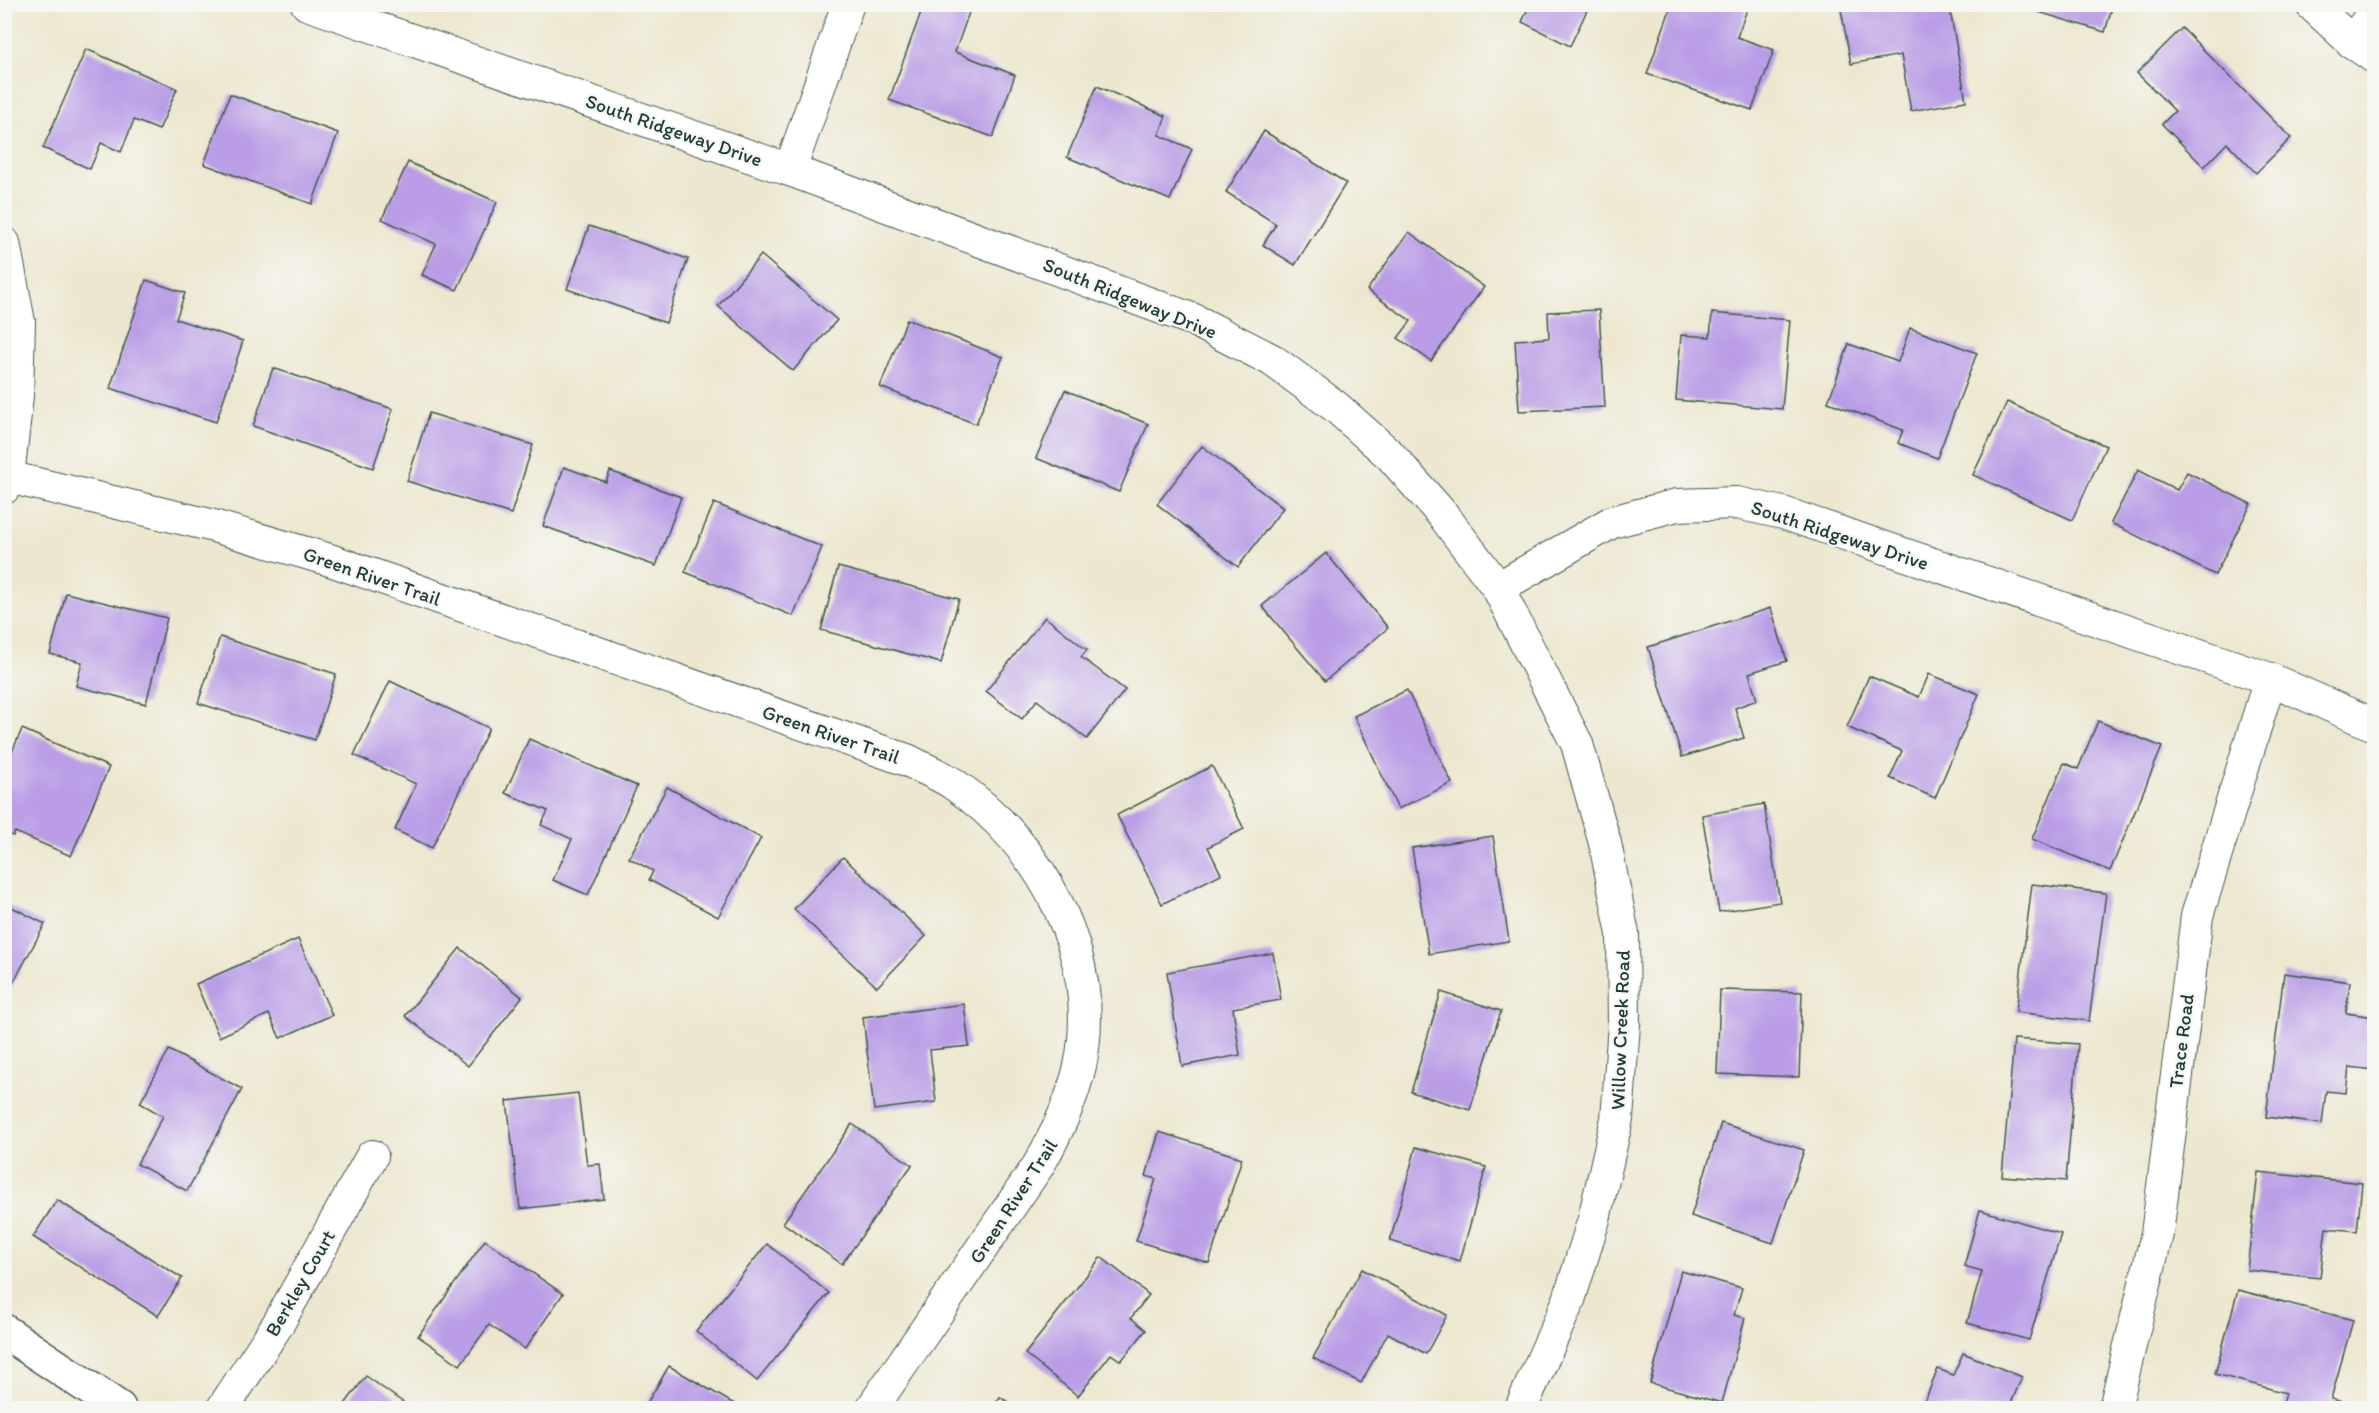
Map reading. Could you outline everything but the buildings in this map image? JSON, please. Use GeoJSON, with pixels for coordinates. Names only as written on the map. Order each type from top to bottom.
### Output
{"type":"FeatureCollection","features":[{"type":"Feature","properties":{"kind":"street","name":"South Ridgeway Drive"},"geometry":{"type":"LineString","coordinates":[[307,4],[790,170],[1194,320],[1272,360],[1336,407],[1390,455],[1443,515],[1498,588],[1612,522],[1677,505],[1737,502],[1784,513],[2270,679],[2374,725]]}},
{"type":"Feature","properties":{"kind":"street"},"geometry":{"type":"LineString","coordinates":[[790,170],[848,4]]}},
{"type":"Feature","properties":{"kind":"street"},"geometry":{"type":"LineString","coordinates":[[2311,4],[2363,49],[2374,12]]}},
{"type":"Feature","properties":{"kind":"street"},"geometry":{"type":"LineString","coordinates":[[4,243],[19,322],[17,396],[6,483]]}},
{"type":"Feature","properties":{"kind":"street","name":"Green River Trail"},"geometry":{"type":"LineString","coordinates":[[6,483],[210,525],[330,560],[907,760],[951,782],[993,814],[1035,864],[1061,909],[1079,963],[1085,1016],[1080,1066],[1058,1133],[1038,1166],[872,1408]]}},
{"type":"Feature","properties":{"kind":"street","name":"Willow Creek Road"},"geometry":{"type":"LineString","coordinates":[[1498,588],[1577,744],[1605,843],[1623,934],[1624,1024],[1617,1119],[1594,1219],[1569,1300],[1521,1408]]}},
{"type":"Feature","properties":{"kind":"street","name":"Trace Road"},"geometry":{"type":"LineString","coordinates":[[2115,1408],[2157,1234],[2197,916],[2270,679]]}},
{"type":"Feature","properties":{"kind":"street","name":"Berkley Court"},"geometry":{"type":"LineString","coordinates":[[224,1408],[278,1324],[372,1156]]}},
{"type":"Feature","properties":{"kind":"street"},"geometry":{"type":"LineString","coordinates":[[4,1330],[119,1408]]}}]}
